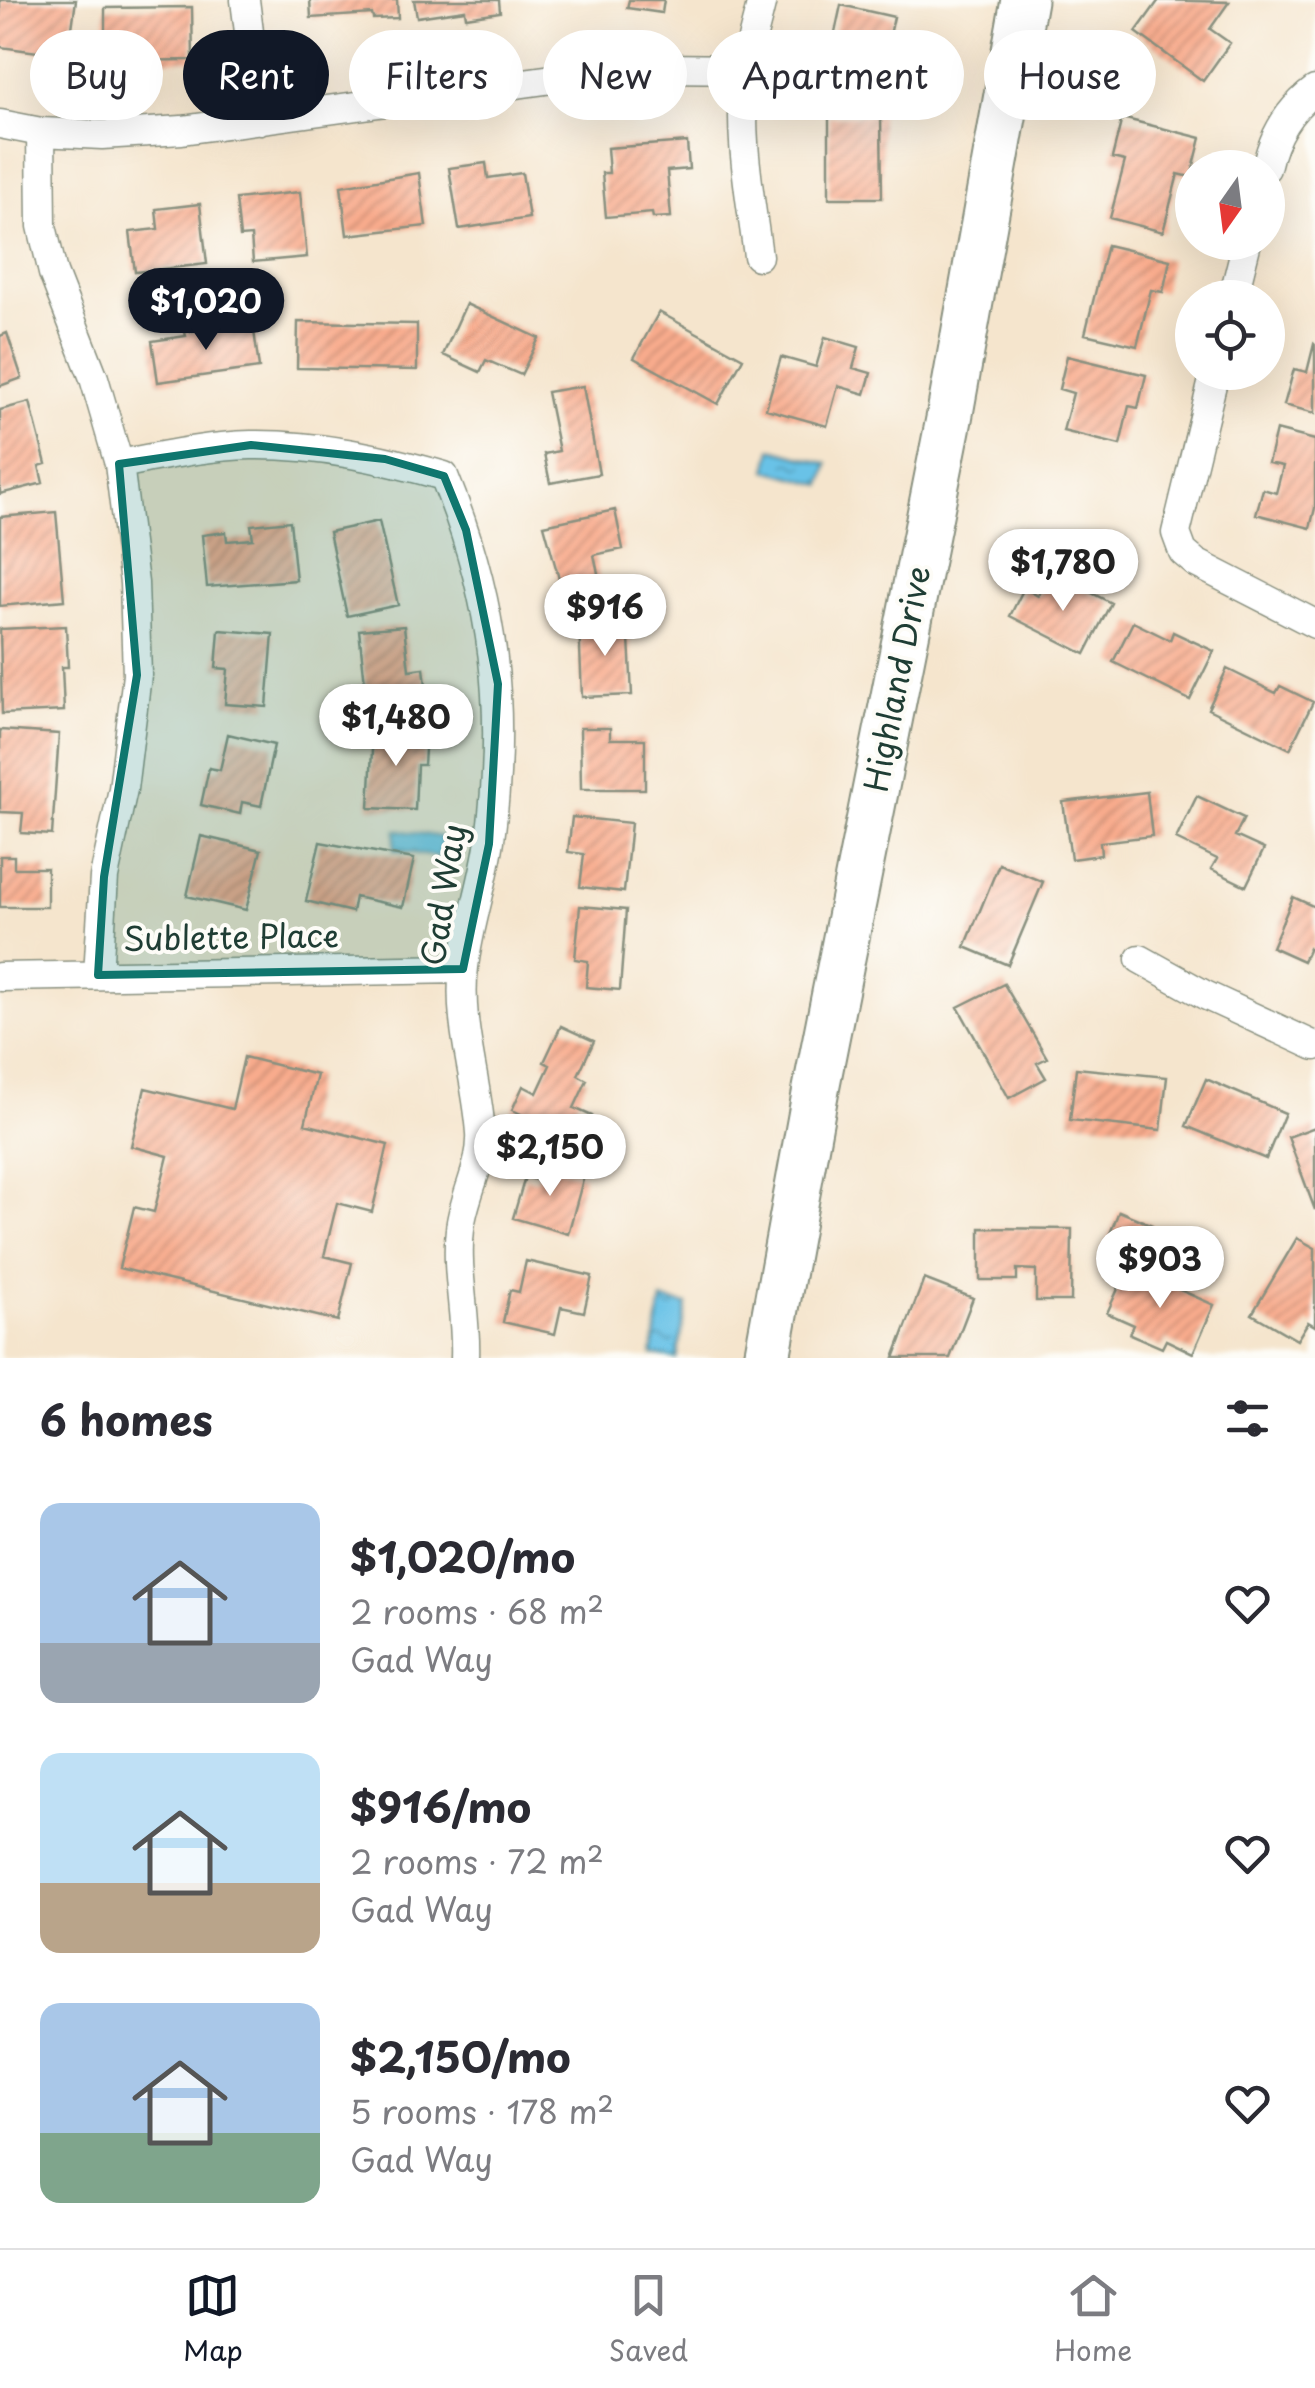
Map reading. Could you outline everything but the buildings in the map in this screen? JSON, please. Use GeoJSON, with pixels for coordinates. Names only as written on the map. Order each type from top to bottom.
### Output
{"type":"FeatureCollection","features":[{"type":"Feature","properties":{"kind":"main road","name":"Highland Drive"},"geometry":{"type":"LineString","coordinates":[[768,1358],[816,1089],[949,419],[1024,0]]}},
{"type":"Feature","properties":{"kind":"street"},"geometry":{"type":"LineString","coordinates":[[245,0],[249,30]]}},
{"type":"Feature","properties":{"kind":"street"},"geometry":{"type":"LineString","coordinates":[[755,30],[762,0]]}},
{"type":"Feature","properties":{"kind":"street"},"geometry":{"type":"LineString","coordinates":[[329,110],[589,74],[707,69]]}},
{"type":"Feature","properties":{"kind":"street"},"geometry":{"type":"LineString","coordinates":[[1270,150],[1295,105],[1315,90]]}},
{"type":"Feature","properties":{"kind":"street"},"geometry":{"type":"LineString","coordinates":[[0,124],[41,132],[102,134],[260,120]]}},
{"type":"Feature","properties":{"kind":"street"},"geometry":{"type":"LineString","coordinates":[[744,120],[747,179],[758,256]]}},
{"type":"Feature","properties":{"kind":"street"},"geometry":{"type":"LineString","coordinates":[[41,132],[42,226],[119,464],[134,583],[136,675],[123,788],[104,877],[98,975]]}},
{"type":"Feature","properties":{"kind":"street"},"geometry":{"type":"LineString","coordinates":[[1210,390],[1176,534],[1183,552],[1196,563],[1315,624]]}},
{"type":"Feature","properties":{"kind":"street","name":"Gad Way"},"geometry":{"type":"LineString","coordinates":[[119,464],[250,445],[385,459],[444,476],[466,530],[498,684],[498,759],[489,844],[463,969],[466,1038],[481,1135],[480,1155],[460,1229],[465,1358]]}},
{"type":"Feature","properties":{"kind":"street"},"geometry":{"type":"LineString","coordinates":[[1140,960],[1204,995],[1315,1046]]}},
{"type":"Feature","properties":{"kind":"street","name":"Sublette Place"},"geometry":{"type":"LineString","coordinates":[[0,977],[463,969]]}},
{"type":"Feature","properties":{"kind":"highlighted area"},"geometry":{"type":"Polygon","coordinates":[[[251,445],[385,459],[444,476],[466,530],[498,684],[489,844],[463,969],[98,975],[104,877],[137,675],[119,464],[251,445]]]}},
{"type":"Feature","properties":{"kind":"water"},"geometry":{"type":"Polygon","coordinates":[[[772,449],[828,464],[822,485],[767,470],[772,449]]]}},
{"type":"Feature","properties":{"kind":"water"},"geometry":{"type":"Polygon","coordinates":[[[396,830],[442,837],[439,857],[394,850],[396,830]]]}},
{"type":"Feature","properties":{"kind":"water"},"geometry":{"type":"Polygon","coordinates":[[[662,1300],[687,1305],[677,1358],[652,1355],[662,1300]]]}}]}
